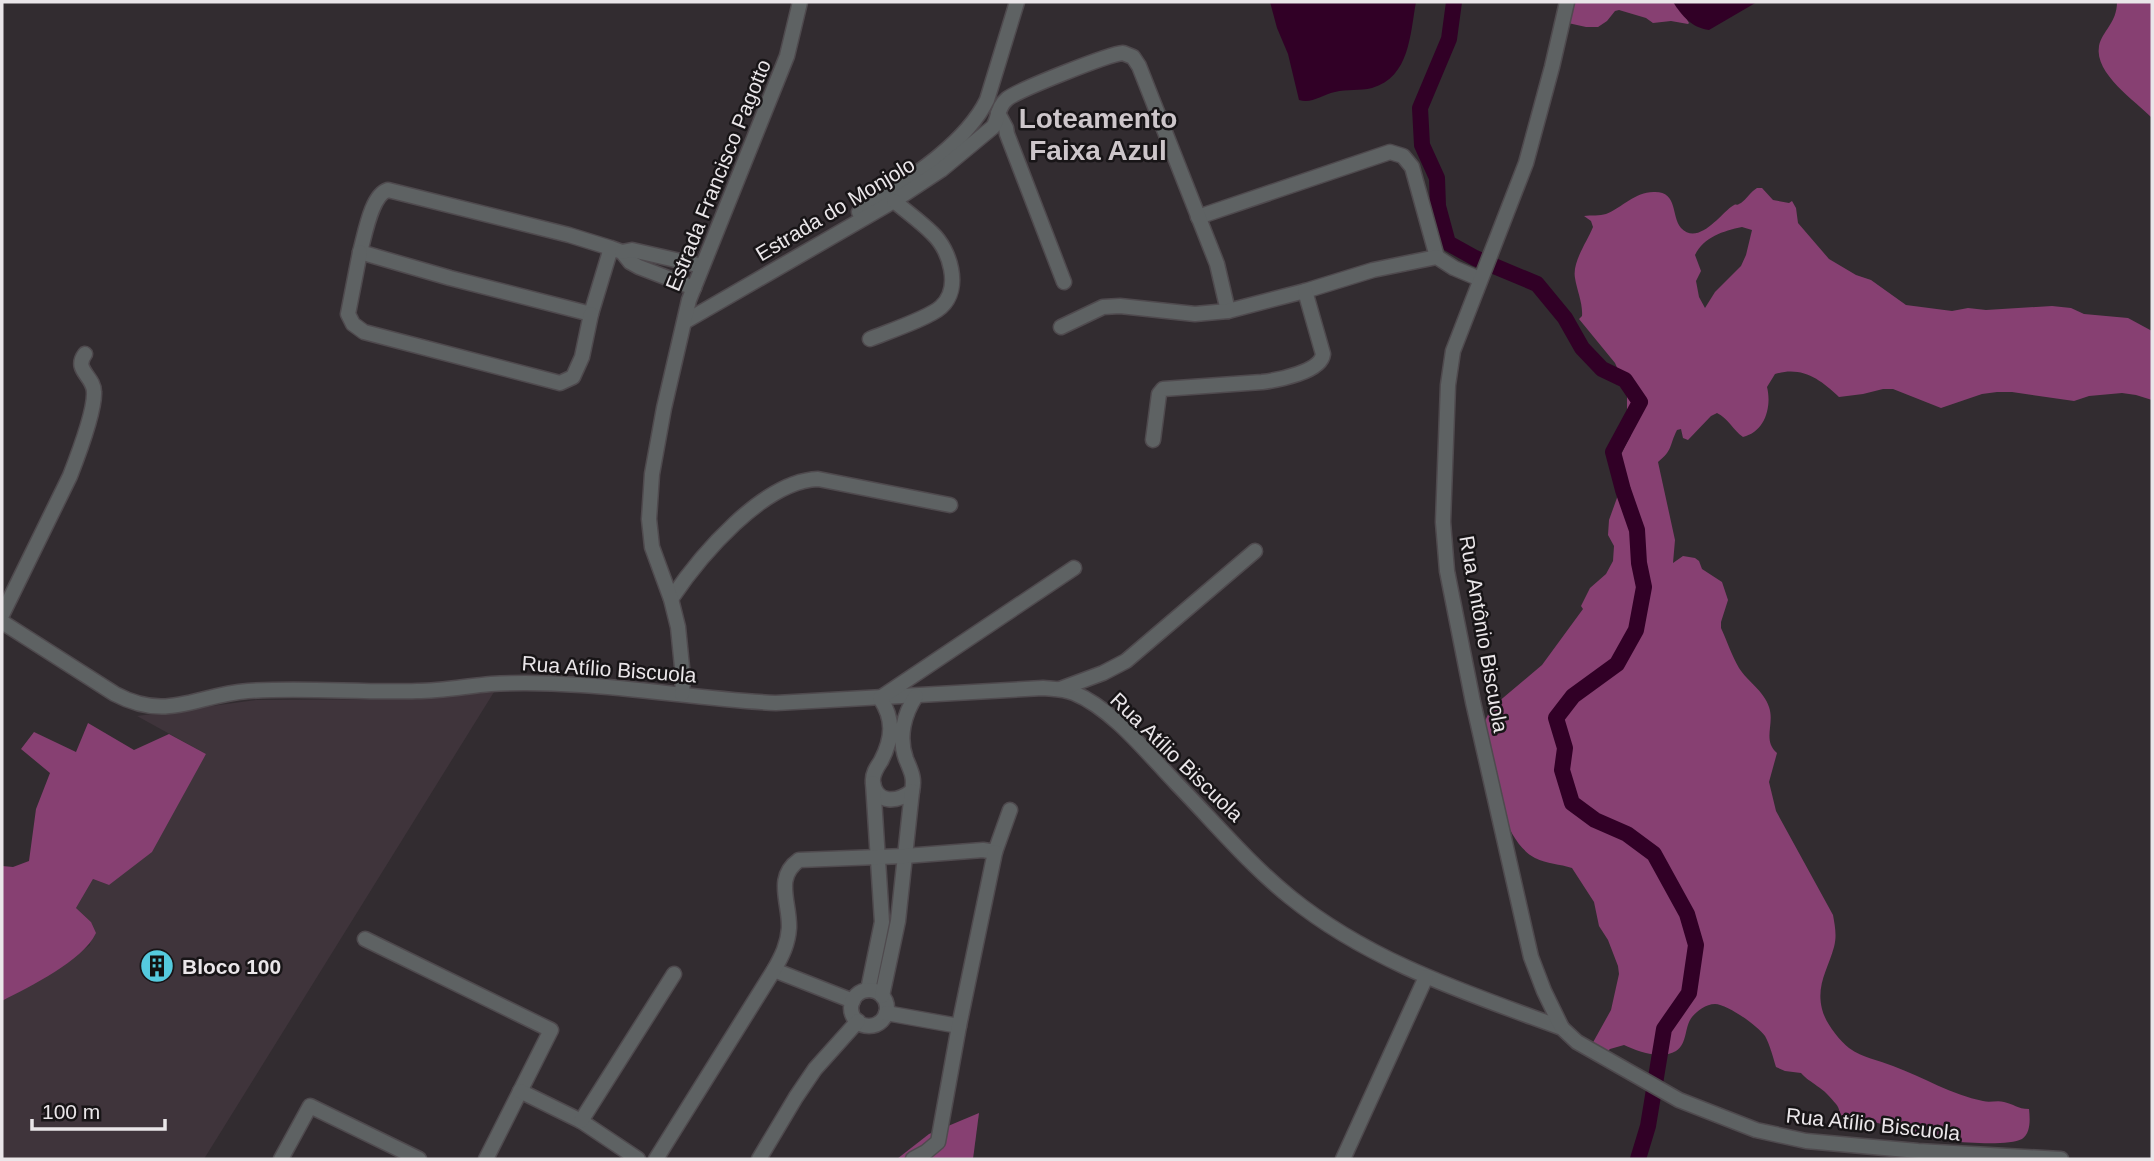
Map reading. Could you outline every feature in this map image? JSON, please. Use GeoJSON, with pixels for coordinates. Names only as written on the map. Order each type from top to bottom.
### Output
{"type":"FeatureCollection","features":[{"type":"Feature","properties":{"kind":"street","name":"Estrada Francisco Pagotto"},"geometry":{"type":"LineString","coordinates":[[682,694],[678,627],[652,547],[649,519],[652,474],[664,408],[692,294],[788,57],[800,2]]}},
{"type":"Feature","properties":{"kind":"street"},"geometry":{"type":"LineString","coordinates":[[616,250],[630,262],[704,303],[860,211],[917,173],[966,132],[981,113],[1017,2]]}},
{"type":"Feature","properties":{"kind":"street","name":"Rua Antônio Biscuola"},"geometry":{"type":"LineString","coordinates":[[1562,1028],[1531,957],[1473,702],[1447,570],[1443,522],[1448,385],[1453,351],[1526,163],[1567,2]]}},
{"type":"Feature","properties":{"kind":"street","name":"Estrada do Monjolo"},"geometry":{"type":"LineString","coordinates":[[686,321],[894,201],[941,170],[996,121],[1000,106],[1015,94],[1117,53],[1128,54],[1139,66],[1198,217]]}},
{"type":"Feature","properties":{"kind":"street"},"geometry":{"type":"LineString","coordinates":[[996,121],[1006,128],[1064,282]]}},
{"type":"Feature","properties":{"kind":"street"},"geometry":{"type":"LineString","coordinates":[[1228,311],[1217,264],[1198,217],[1390,152],[1403,156],[1412,167],[1437,257],[1454,268],[1482,275]]}},
{"type":"Feature","properties":{"kind":"street"},"geometry":{"type":"LineString","coordinates":[[616,250],[591,314],[582,357],[573,377],[561,383],[364,332],[353,324],[348,314],[360,252],[376,200],[388,190],[569,235],[616,250],[632,250],[702,266]]}},
{"type":"Feature","properties":{"kind":"street"},"geometry":{"type":"LineString","coordinates":[[870,338],[942,307],[952,288],[953,274],[942,245],[894,201]]}},
{"type":"Feature","properties":{"kind":"street"},"geometry":{"type":"LineString","coordinates":[[360,252],[591,314]]}},
{"type":"Feature","properties":{"kind":"street"},"geometry":{"type":"LineString","coordinates":[[1061,327],[1102,307],[1120,306],[1195,314],[1228,311],[1381,268],[1437,257]]}},
{"type":"Feature","properties":{"kind":"street"},"geometry":{"type":"LineString","coordinates":[[1153,440],[1161,390],[1277,380],[1317,366],[1323,360],[1324,354],[1305,291]]}},
{"type":"Feature","properties":{"kind":"street"},"geometry":{"type":"LineString","coordinates":[[2,615],[78,455],[95,396],[91,381],[81,366],[80,360],[85,354]]}},
{"type":"Feature","properties":{"kind":"street"},"geometry":{"type":"LineString","coordinates":[[671,599],[690,571],[712,546],[760,502],[803,479],[818,479],[950,505]]}},
{"type":"Feature","properties":{"kind":"street"},"geometry":{"type":"LineString","coordinates":[[1060,689],[1126,661],[1255,551]]}},
{"type":"Feature","properties":{"kind":"street"},"geometry":{"type":"LineString","coordinates":[[868,990],[882,922],[873,782],[874,772],[890,740],[891,722],[880,698],[1074,568]]}},
{"type":"Feature","properties":{"kind":"street","name":"Rua Atílio Biscuola"},"geometry":{"type":"LineString","coordinates":[[2,622],[115,694],[152,707],[172,708],[239,692],[294,689],[418,691],[518,683],[580,685],[776,703],[1060,689],[1081,696],[1099,707],[1290,896],[1368,949],[1426,977],[1562,1028],[1577,1042],[1679,1100],[1730,1121],[1781,1137],[1918,1151],[2061,1159]]}},
{"type":"Feature","properties":{"kind":"street"},"geometry":{"type":"LineString","coordinates":[[882,996],[898,921],[914,780],[902,742],[906,712],[916,695]]}},
{"type":"Feature","properties":{"kind":"street"},"geometry":{"type":"LineString","coordinates":[[873,782],[877,792],[885,798],[903,798],[912,791]]}},
{"type":"Feature","properties":{"kind":"street"},"geometry":{"type":"LineString","coordinates":[[913,1159],[938,1142],[995,852],[1010,810]]}},
{"type":"Feature","properties":{"kind":"street"},"geometry":{"type":"LineString","coordinates":[[656,1159],[785,950],[789,928],[785,878],[790,867],[799,860],[983,850],[995,852]]}},
{"type":"Feature","properties":{"kind":"street"},"geometry":{"type":"LineString","coordinates":[[365,939],[551,1030],[485,1159]]}},
{"type":"Feature","properties":{"kind":"street"},"geometry":{"type":"LineString","coordinates":[[775,970],[853,1001]]}},
{"type":"Feature","properties":{"kind":"street"},"geometry":{"type":"LineString","coordinates":[[581,1121],[674,974]]}},
{"type":"Feature","properties":{"kind":"street"},"geometry":{"type":"LineString","coordinates":[[1343,1159],[1426,977]]}},
{"type":"Feature","properties":{"kind":"street"},"geometry":{"type":"LineString","coordinates":[[868,990],[882,996],[887,1004],[884,1018],[869,1026],[858,1021],[852,1012],[853,1001],[859,994],[868,990]]}},
{"type":"Feature","properties":{"kind":"street"},"geometry":{"type":"LineString","coordinates":[[887,1013],[959,1027]]}},
{"type":"Feature","properties":{"kind":"street"},"geometry":{"type":"LineString","coordinates":[[759,1159],[815,1069],[858,1021]]}},
{"type":"Feature","properties":{"kind":"street"},"geometry":{"type":"LineString","coordinates":[[520,1091],[581,1121],[638,1159]]}},
{"type":"Feature","properties":{"kind":"street"},"geometry":{"type":"LineString","coordinates":[[281,1159],[310,1106],[394,1154],[419,1159]]}},
{"type":"Feature","properties":{"kind":"shaded area"},"geometry":{"type":"Polygon","coordinates":[[[1270,2],[1416,2],[1406,53],[1394,74],[1385,82],[1372,88],[1340,91],[1304,101],[1299,100],[1288,54],[1270,2]]]}},
{"type":"Feature","properties":{"kind":"shaded area"},"geometry":{"type":"Polygon","coordinates":[[[1566,2],[1681,2],[1689,23],[1653,23],[1646,18],[1619,10],[1598,27],[1586,27],[1568,23],[1566,2]]]}},
{"type":"Feature","properties":{"kind":"shaded area"},"geometry":{"type":"Polygon","coordinates":[[[1673,2],[1757,2],[1709,30],[1697,27],[1688,20],[1673,2]]]}},
{"type":"Feature","properties":{"kind":"shaded area"},"geometry":{"type":"Polygon","coordinates":[[[2117,2],[2152,2],[2152,118],[2109,77],[2099,56],[2099,46],[2115,16],[2117,2]]]}},
{"type":"Feature","properties":{"kind":"shaded area"},"geometry":{"type":"Polygon","coordinates":[[[1762,188],[1773,200],[1789,203],[1792,201],[1798,223],[1829,259],[1856,275],[1871,280],[1906,305],[1952,311],[1968,308],[2071,308],[2084,314],[2128,318],[2152,331],[2152,400],[2122,393],[2089,396],[2074,401],[1997,392],[1982,394],[1941,408],[1893,389],[1839,397],[1810,376],[1785,372],[1775,374],[1767,387],[1767,410],[1757,430],[1743,437],[1717,413],[1688,440],[1683,438],[1681,429],[1677,430],[1668,451],[1658,462],[1675,540],[1673,563],[1683,556],[1695,558],[1702,569],[1722,582],[1728,600],[1721,628],[1739,668],[1769,707],[1770,743],[1777,753],[1769,782],[1776,811],[1833,915],[1835,943],[1821,992],[1822,1009],[1826,1019],[1841,1040],[1860,1054],[1960,1095],[2029,1109],[2027,1133],[2022,1139],[2013,1142],[1970,1143],[1938,1139],[1871,1121],[1844,1118],[1830,1097],[1801,1073],[1776,1067],[1765,1036],[1761,1032],[1742,1016],[1715,1004],[1702,1008],[1694,1015],[1680,1048],[1670,1054],[1657,1055],[1624,1045],[1610,1049],[1598,1060],[1591,1046],[1611,1010],[1619,974],[1608,940],[1599,926],[1594,902],[1572,868],[1540,860],[1523,849],[1506,821],[1494,785],[1483,736],[1485,721],[1491,708],[1542,665],[1583,609],[1581,606],[1590,588],[1606,574],[1613,561],[1614,546],[1608,535],[1609,520],[1622,484],[1618,465],[1631,435],[1627,422],[1627,390],[1615,363],[1579,319],[1582,311],[1575,272],[1593,227],[1591,221],[1584,216],[1606,214],[1648,192],[1662,193],[1671,200],[1681,228],[1688,233],[1694,233],[1708,227],[1755,190],[1762,188]],[[1742,227],[1721,233],[1703,244],[1695,255],[1701,271],[1696,281],[1699,297],[1705,308],[1715,292],[1741,266],[1752,230],[1742,227]]]}},
{"type":"Feature","properties":{"kind":"shaded area"},"geometry":{"type":"Polygon","coordinates":[[[494,692],[204,1159],[2,1159],[2,1001],[40,980],[90,945],[91,922],[76,908],[93,879],[109,885],[206,754],[137,716],[256,700],[407,699],[494,692]]]}},
{"type":"Feature","properties":{"kind":"shaded area"},"geometry":{"type":"Polygon","coordinates":[[[88,723],[134,750],[169,734],[206,754],[152,852],[109,885],[93,879],[76,908],[91,922],[96,933],[89,944],[54,972],[2,1001],[2,866],[13,867],[29,861],[36,809],[50,773],[21,749],[34,732],[76,752],[88,723]]]}},
{"type":"Feature","properties":{"kind":"shaded area"},"geometry":{"type":"Polygon","coordinates":[[[979,1113],[973,1159],[897,1159],[929,1134],[979,1113]]]}},
{"type":"Feature","properties":{"kind":"waterway"},"geometry":{"type":"LineString","coordinates":[[1454,2],[1449,39],[1420,108],[1422,145],[1437,178],[1438,206],[1448,243],[1475,258],[1537,284],[1565,318],[1582,348],[1602,369],[1625,380],[1640,402],[1613,452],[1637,530],[1644,587],[1636,630],[1617,664],[1573,696],[1556,718],[1565,748],[1562,770],[1572,803],[1595,820],[1627,834],[1654,854],[1687,914],[1696,945],[1689,993],[1664,1029],[1648,1126],[1638,1159]]}},
{"type":"Feature","properties":{"kind":"place","name":"Bloco 100"},"geometry":{"type":"Point","coordinates":[157,966]}},
{"type":"Feature","properties":{"kind":"district","name":"Loteamento Faixa Azul"},"geometry":{"type":"Point","coordinates":[1098,134]}}]}
